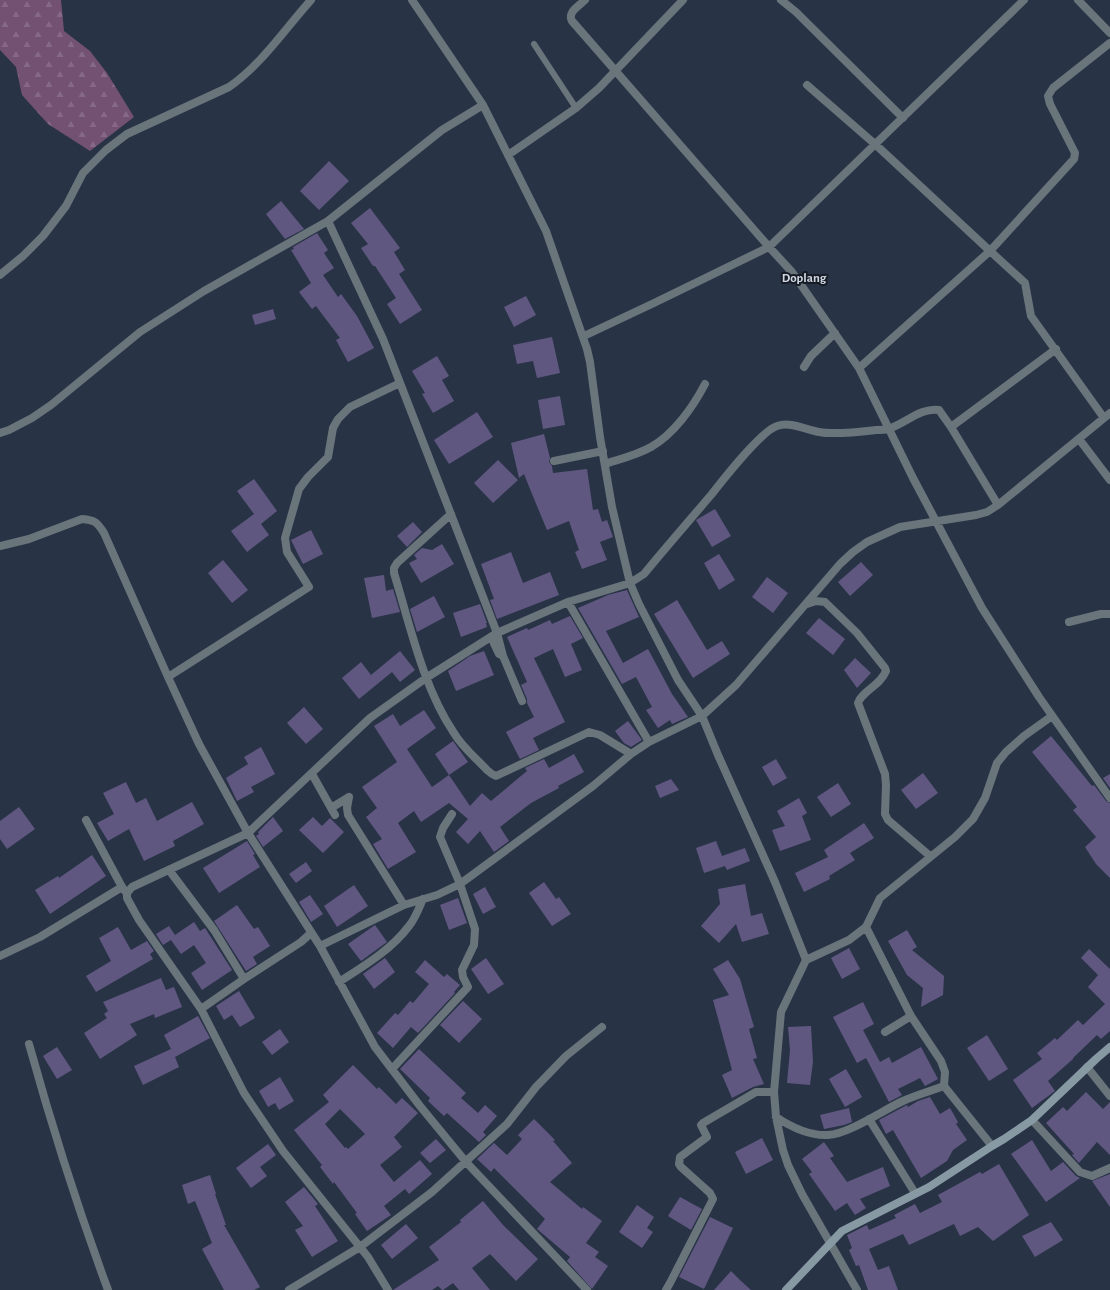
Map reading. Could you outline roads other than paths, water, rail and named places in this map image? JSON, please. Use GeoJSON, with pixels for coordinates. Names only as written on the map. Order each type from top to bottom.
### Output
{"type":"FeatureCollection","features":[{"type":"Feature","properties":{"kind":"street"},"geometry":{"type":"LineString","coordinates":[[0,275],[23,256],[43,236],[66,206],[83,173],[106,150],[127,134],[229,87],[244,77],[259,62],[311,0]]}},
{"type":"Feature","properties":{"kind":"street"},"geometry":{"type":"LineString","coordinates":[[412,0],[483,105],[546,231],[584,336],[590,362],[612,507],[630,582],[678,680],[702,716],[775,882],[806,960]]}},
{"type":"Feature","properties":{"kind":"street"},"geometry":{"type":"LineString","coordinates":[[585,0],[571,13],[571,18],[615,72],[792,272],[859,368],[888,429],[982,608],[1052,716],[1110,798]]}},
{"type":"Feature","properties":{"kind":"street"},"geometry":{"type":"LineString","coordinates":[[508,155],[576,108],[599,88],[683,0]]}},
{"type":"Feature","properties":{"kind":"street"},"geometry":{"type":"LineString","coordinates":[[781,0],[796,12],[903,118]]}},
{"type":"Feature","properties":{"kind":"street"},"geometry":{"type":"LineString","coordinates":[[584,336],[769,247],[1024,0]]}},
{"type":"Feature","properties":{"kind":"street"},"geometry":{"type":"LineString","coordinates":[[1078,0],[1110,33]]}},
{"type":"Feature","properties":{"kind":"street"},"geometry":{"type":"LineString","coordinates":[[859,368],[990,250],[1074,159],[1075,152],[1050,104],[1048,96],[1053,88],[1110,43]]}},
{"type":"Feature","properties":{"kind":"street"},"geometry":{"type":"LineString","coordinates":[[320,946],[404,905],[437,895],[460,884],[593,786],[631,754],[650,742],[702,716],[736,685],[840,564],[867,542],[900,526],[936,522],[987,512],[998,505],[1107,415],[1030,314],[1025,283],[876,145],[807,85]]}},
{"type":"Feature","properties":{"kind":"street"},"geometry":{"type":"LineString","coordinates":[[0,433],[32,418],[51,405],[140,332],[204,291],[328,222],[442,130],[483,105]]}},
{"type":"Feature","properties":{"kind":"street"},"geometry":{"type":"LineString","coordinates":[[328,222],[383,338],[451,514],[494,635],[499,654],[503,656],[522,701]]}},
{"type":"Feature","properties":{"kind":"street"},"geometry":{"type":"LineString","coordinates":[[804,367],[810,356],[835,333]]}},
{"type":"Feature","properties":{"kind":"street"},"geometry":{"type":"LineString","coordinates":[[951,427],[1056,349]]}},
{"type":"Feature","properties":{"kind":"street"},"geometry":{"type":"LineString","coordinates":[[168,677],[310,587],[287,552],[285,538],[299,489],[308,477],[328,457],[333,428],[338,419],[350,407],[400,383]]}},
{"type":"Feature","properties":{"kind":"street"},"geometry":{"type":"LineString","coordinates":[[605,464],[651,447],[688,412],[705,384]]}},
{"type":"Feature","properties":{"kind":"street"},"geometry":{"type":"LineString","coordinates":[[0,956],[40,937],[124,890],[248,833],[370,718],[426,678],[494,635],[568,602],[630,582],[644,574],[742,458],[760,438],[778,425],[806,428],[819,432],[851,433],[888,429],[932,410],[938,410],[951,427],[998,505]]}},
{"type":"Feature","properties":{"kind":"street"},"geometry":{"type":"LineString","coordinates":[[1079,439],[1110,480]]}},
{"type":"Feature","properties":{"kind":"street"},"geometry":{"type":"LineString","coordinates":[[554,461],[603,451]]}},
{"type":"Feature","properties":{"kind":"street"},"geometry":{"type":"LineString","coordinates":[[451,514],[397,563],[394,568],[394,573],[426,678],[448,724],[455,735],[487,770],[496,776],[589,732],[600,735],[631,754]]}},
{"type":"Feature","properties":{"kind":"street"},"geometry":{"type":"LineString","coordinates":[[0,546],[29,539],[82,520],[91,520],[99,524],[199,744],[248,833],[320,946],[376,1047],[420,1106],[466,1162],[587,1290]]}},
{"type":"Feature","properties":{"kind":"street"},"geometry":{"type":"LineString","coordinates":[[806,604],[816,601],[826,602],[857,633],[885,668],[885,674],[873,688],[862,696],[858,703],[885,774],[885,814],[888,820],[930,856]]}},
{"type":"Feature","properties":{"kind":"street"},"geometry":{"type":"LineString","coordinates":[[568,602],[650,742]]}},
{"type":"Feature","properties":{"kind":"street"},"geometry":{"type":"LineString","coordinates":[[1069,622],[1101,614],[1110,614]]}},
{"type":"Feature","properties":{"kind":"street"},"geometry":{"type":"LineString","coordinates":[[857,1290],[802,1194],[788,1165],[783,1150],[776,1117],[774,1092],[781,1012],[806,960],[849,940],[866,927],[880,898],[955,837],[973,819],[985,798],[997,763],[1006,752],[1024,736],[1052,716]]}},
{"type":"Feature","properties":{"kind":"street"},"geometry":{"type":"LineString","coordinates":[[312,774],[333,811],[349,797],[347,808],[348,815],[404,905]]}},
{"type":"Feature","properties":{"kind":"street"},"geometry":{"type":"LineString","coordinates":[[392,1069],[468,987],[463,977],[462,970],[474,945],[475,929],[460,884],[440,837],[443,828],[452,814]]}},
{"type":"Feature","properties":{"kind":"street"},"geometry":{"type":"LineString","coordinates":[[86,820],[139,920],[201,1009],[244,1093],[283,1151],[368,1257],[388,1290]]}},
{"type":"Feature","properties":{"kind":"street"},"geometry":{"type":"LineString","coordinates":[[169,870],[214,930],[244,979]]}},
{"type":"Feature","properties":{"kind":"street"},"geometry":{"type":"LineString","coordinates":[[339,982],[374,959],[389,946],[409,926],[423,899]]}},
{"type":"Feature","properties":{"kind":"street"},"geometry":{"type":"LineString","coordinates":[[866,927],[911,1016],[941,1061],[945,1072],[944,1086],[992,1146]]}},
{"type":"Feature","properties":{"kind":"street"},"geometry":{"type":"LineString","coordinates":[[201,1009],[301,942],[311,933]]}},
{"type":"Feature","properties":{"kind":"street"},"geometry":{"type":"LineString","coordinates":[[885,1032],[911,1016]]}},
{"type":"Feature","properties":{"kind":"street"},"geometry":{"type":"LineString","coordinates":[[289,1290],[360,1247],[426,1196],[507,1124],[536,1087],[566,1056],[602,1027]]}},
{"type":"Feature","properties":{"kind":"street"},"geometry":{"type":"LineString","coordinates":[[29,1044],[85,1229],[108,1290]]}},
{"type":"Feature","properties":{"kind":"street"},"geometry":{"type":"LineString","coordinates":[[786,1290],[842,1231],[852,1224],[929,1186],[1032,1120],[1110,1047]]}},
{"type":"Feature","properties":{"kind":"street"},"geometry":{"type":"LineString","coordinates":[[1087,1067],[1110,1096]]}},
{"type":"Feature","properties":{"kind":"street"},"geometry":{"type":"LineString","coordinates":[[776,1117],[809,1133],[828,1135],[849,1129],[904,1100],[944,1086]]}},
{"type":"Feature","properties":{"kind":"street"},"geometry":{"type":"LineString","coordinates":[[666,1290],[713,1199],[710,1193],[681,1167],[679,1164],[680,1157],[707,1137],[701,1125],[703,1123],[756,1092],[774,1092]]}},
{"type":"Feature","properties":{"kind":"street"},"geometry":{"type":"LineString","coordinates":[[869,1119],[915,1193]]}},
{"type":"Feature","properties":{"kind":"street"},"geometry":{"type":"LineString","coordinates":[[1032,1120],[1080,1172],[1092,1176],[1110,1168]]}},
{"type":"Feature","properties":{"kind":"lane"},"geometry":{"type":"LineString","coordinates":[[534,44],[576,108]]}},
{"type":"Feature","properties":{"kind":"district","name":"Doplang"},"geometry":{"type":"Point","coordinates":[804,277]}}]}
